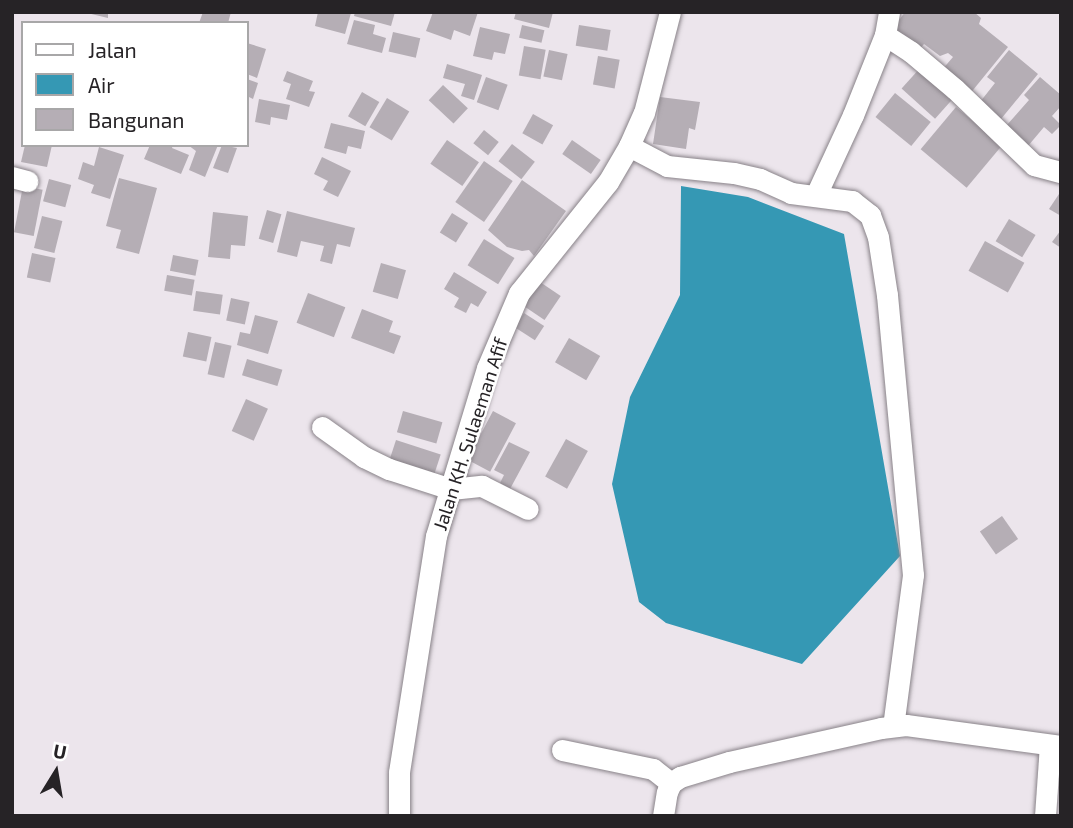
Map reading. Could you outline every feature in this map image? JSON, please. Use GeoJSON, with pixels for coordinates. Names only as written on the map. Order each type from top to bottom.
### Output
{"type":"FeatureCollection","features":[{"type":"Feature","properties":{"kind":"street","name":"Jalan KH. Sulaeman Afif"},"geometry":{"type":"LineString","coordinates":[[399,816],[399,772],[436,536],[487,368],[519,293],[608,182],[629,146],[644,113],[670,12]]}},
{"type":"Feature","properties":{"kind":"street"},"geometry":{"type":"LineString","coordinates":[[816,195],[853,116],[885,36],[889,12]]}},
{"type":"Feature","properties":{"kind":"street"},"geometry":{"type":"LineString","coordinates":[[885,36],[911,52],[955,89],[1034,165],[1061,172]]}},
{"type":"Feature","properties":{"kind":"street"},"geometry":{"type":"LineString","coordinates":[[629,146],[667,166],[734,173],[760,179],[791,193],[852,201],[870,215],[878,237],[887,295],[913,575],[892,726]]}},
{"type":"Feature","properties":{"kind":"street"},"geometry":{"type":"LineString","coordinates":[[322,427],[364,457],[389,469],[451,489],[482,486],[528,509]]}},
{"type":"Feature","properties":{"kind":"street"},"geometry":{"type":"LineString","coordinates":[[663,816],[664,801],[671,783],[680,777],[729,762],[906,725],[1056,746],[1045,816]]}},
{"type":"Feature","properties":{"kind":"street"},"geometry":{"type":"LineString","coordinates":[[562,750],[653,769],[671,783]]}},
{"type":"Feature","properties":{"kind":"water"},"geometry":{"type":"Polygon","coordinates":[[[681,186],[748,197],[844,234],[900,556],[802,664],[666,623],[639,602],[612,484],[630,397],[680,295],[681,186]]]}},
{"type":"Feature","properties":{"kind":"building"},"geometry":{"type":"Polygon","coordinates":[[[83,12],[108,12],[108,18],[83,12]]]}},
{"type":"Feature","properties":{"kind":"building"},"geometry":{"type":"Polygon","coordinates":[[[203,12],[231,12],[229,21],[200,21],[203,12]]]}},
{"type":"Feature","properties":{"kind":"building"},"geometry":{"type":"Polygon","coordinates":[[[318,12],[351,13],[345,34],[315,26],[318,12]]]}},
{"type":"Feature","properties":{"kind":"building"},"geometry":{"type":"Polygon","coordinates":[[[355,12],[395,12],[391,26],[354,16],[355,12]]]}},
{"type":"Feature","properties":{"kind":"building"},"geometry":{"type":"Polygon","coordinates":[[[433,12],[478,12],[470,36],[454,30],[451,40],[426,31],[433,12]]]}},
{"type":"Feature","properties":{"kind":"building"},"geometry":{"type":"Polygon","coordinates":[[[516,12],[553,12],[549,28],[514,19],[516,12]]]}},
{"type":"Feature","properties":{"kind":"building"},"geometry":{"type":"Polygon","coordinates":[[[905,12],[974,12],[981,18],[979,24],[1008,47],[969,95],[941,71],[953,57],[948,53],[940,56],[924,44],[919,50],[892,30],[905,12]]]}},
{"type":"Feature","properties":{"kind":"building"},"geometry":{"type":"Polygon","coordinates":[[[354,20],[375,25],[373,34],[386,38],[382,53],[347,44],[354,20]]]}},
{"type":"Feature","properties":{"kind":"building"},"geometry":{"type":"Polygon","coordinates":[[[522,25],[544,30],[541,43],[519,38],[522,25]]]}},
{"type":"Feature","properties":{"kind":"building"},"geometry":{"type":"Polygon","coordinates":[[[579,25],[611,30],[607,51],[576,46],[579,25]]]}},
{"type":"Feature","properties":{"kind":"building"},"geometry":{"type":"Polygon","coordinates":[[[480,27],[510,34],[505,54],[494,52],[492,60],[473,56],[480,27]]]}},
{"type":"Feature","properties":{"kind":"building"},"geometry":{"type":"Polygon","coordinates":[[[393,32],[420,38],[416,58],[389,51],[393,32]]]}},
{"type":"Feature","properties":{"kind":"building"},"geometry":{"type":"Polygon","coordinates":[[[248,43],[266,49],[257,78],[248,74],[248,43]]]}},
{"type":"Feature","properties":{"kind":"building"},"geometry":{"type":"Polygon","coordinates":[[[524,46],[546,50],[540,79],[519,76],[524,46]]]}},
{"type":"Feature","properties":{"kind":"building"},"geometry":{"type":"Polygon","coordinates":[[[549,50],[568,54],[562,80],[543,76],[549,50]]]}},
{"type":"Feature","properties":{"kind":"building"},"geometry":{"type":"Polygon","coordinates":[[[1009,50],[1038,74],[1001,119],[980,102],[995,83],[987,77],[1009,50]]]}},
{"type":"Feature","properties":{"kind":"building"},"geometry":{"type":"Polygon","coordinates":[[[598,56],[620,60],[615,88],[593,85],[598,56]]]}},
{"type":"Feature","properties":{"kind":"building"},"geometry":{"type":"Polygon","coordinates":[[[447,64],[482,75],[474,100],[461,96],[465,84],[443,78],[447,64]]]}},
{"type":"Feature","properties":{"kind":"building"},"geometry":{"type":"Polygon","coordinates":[[[921,67],[954,97],[935,119],[902,89],[921,67]]]}},
{"type":"Feature","properties":{"kind":"building"},"geometry":{"type":"Polygon","coordinates":[[[287,71],[313,81],[309,91],[315,92],[309,107],[286,99],[291,84],[283,81],[287,71]]]}},
{"type":"Feature","properties":{"kind":"building"},"geometry":{"type":"Polygon","coordinates":[[[486,77],[508,85],[498,110],[477,102],[486,77]]]}},
{"type":"Feature","properties":{"kind":"building"},"geometry":{"type":"Polygon","coordinates":[[[1040,77],[1061,95],[1061,106],[1052,116],[1061,125],[1052,134],[1044,127],[1028,146],[1006,126],[1029,100],[1024,95],[1040,77]]]}},
{"type":"Feature","properties":{"kind":"building"},"geometry":{"type":"Polygon","coordinates":[[[248,79],[258,83],[253,99],[248,96],[248,79]]]}},
{"type":"Feature","properties":{"kind":"building"},"geometry":{"type":"Polygon","coordinates":[[[443,85],[468,108],[454,124],[429,100],[443,85]]]}},
{"type":"Feature","properties":{"kind":"building"},"geometry":{"type":"Polygon","coordinates":[[[362,92],[379,102],[365,126],[348,116],[362,92]]]}},
{"type":"Feature","properties":{"kind":"building"},"geometry":{"type":"Polygon","coordinates":[[[895,93],[931,122],[911,146],[875,117],[895,93]]]}},
{"type":"Feature","properties":{"kind":"building"},"geometry":{"type":"Polygon","coordinates":[[[660,97],[700,102],[695,130],[689,128],[686,149],[653,144],[660,97]]]}},
{"type":"Feature","properties":{"kind":"building"},"geometry":{"type":"Polygon","coordinates":[[[387,98],[409,111],[392,141],[369,127],[387,98]]]}},
{"type":"Feature","properties":{"kind":"building"},"geometry":{"type":"Polygon","coordinates":[[[259,99],[290,105],[287,120],[271,117],[270,125],[255,122],[259,99]]]}},
{"type":"Feature","properties":{"kind":"building"},"geometry":{"type":"Polygon","coordinates":[[[956,107],[1002,146],[967,188],[921,149],[956,107]]]}},
{"type":"Feature","properties":{"kind":"building"},"geometry":{"type":"Polygon","coordinates":[[[533,114],[553,125],[542,144],[522,133],[533,114]]]}},
{"type":"Feature","properties":{"kind":"building"},"geometry":{"type":"Polygon","coordinates":[[[331,123],[365,131],[361,149],[348,146],[346,154],[324,148],[331,123]]]}},
{"type":"Feature","properties":{"kind":"building"},"geometry":{"type":"Polygon","coordinates":[[[484,130],[499,142],[488,155],[473,143],[484,130]]]}},
{"type":"Feature","properties":{"kind":"building"},"geometry":{"type":"Polygon","coordinates":[[[447,140],[479,162],[462,186],[430,164],[447,140]]]}},
{"type":"Feature","properties":{"kind":"building"},"geometry":{"type":"Polygon","coordinates":[[[572,140],[601,160],[591,174],[562,154],[572,140]]]}},
{"type":"Feature","properties":{"kind":"building"},"geometry":{"type":"Polygon","coordinates":[[[512,144],[535,162],[521,179],[498,161],[512,144]]]}},
{"type":"Feature","properties":{"kind":"building"},"geometry":{"type":"Polygon","coordinates":[[[25,147],[52,147],[47,167],[21,162],[25,147]]]}},
{"type":"Feature","properties":{"kind":"building"},"geometry":{"type":"Polygon","coordinates":[[[99,147],[124,155],[110,199],[91,193],[94,185],[78,179],[83,162],[94,166],[99,147]]]}},
{"type":"Feature","properties":{"kind":"building"},"geometry":{"type":"Polygon","coordinates":[[[149,147],[172,147],[189,155],[181,174],[144,159],[149,147]]]}},
{"type":"Feature","properties":{"kind":"building"},"geometry":{"type":"Polygon","coordinates":[[[191,147],[217,147],[205,177],[189,170],[196,151],[191,147]]]}},
{"type":"Feature","properties":{"kind":"building"},"geometry":{"type":"Polygon","coordinates":[[[221,147],[237,148],[228,173],[213,168],[221,147]]]}},
{"type":"Feature","properties":{"kind":"building"},"geometry":{"type":"Polygon","coordinates":[[[322,157],[351,171],[338,197],[323,190],[328,181],[314,174],[322,157]]]}},
{"type":"Feature","properties":{"kind":"building"},"geometry":{"type":"Polygon","coordinates":[[[484,161],[513,181],[484,222],[455,202],[484,161]]]}},
{"type":"Feature","properties":{"kind":"building"},"geometry":{"type":"Polygon","coordinates":[[[119,178],[157,188],[139,254],[116,248],[121,230],[106,226],[119,178]]]}},
{"type":"Feature","properties":{"kind":"building"},"geometry":{"type":"Polygon","coordinates":[[[49,179],[71,185],[65,207],[43,201],[49,179]]]}},
{"type":"Feature","properties":{"kind":"building"},"geometry":{"type":"Polygon","coordinates":[[[522,180],[566,211],[534,256],[529,250],[507,247],[488,230],[522,180]]]}},
{"type":"Feature","properties":{"kind":"building"},"geometry":{"type":"Polygon","coordinates":[[[23,186],[43,190],[34,236],[14,232],[23,186]]]}},
{"type":"Feature","properties":{"kind":"building"},"geometry":{"type":"Polygon","coordinates":[[[1061,191],[1061,216],[1049,209],[1061,191]]]}},
{"type":"Feature","properties":{"kind":"building"},"geometry":{"type":"Polygon","coordinates":[[[267,210],[281,214],[273,243],[259,239],[267,210]]]}},
{"type":"Feature","properties":{"kind":"building"},"geometry":{"type":"Polygon","coordinates":[[[287,211],[355,228],[350,247],[337,244],[332,264],[320,261],[324,246],[301,241],[297,257],[277,252],[287,211]]]}},
{"type":"Feature","properties":{"kind":"building"},"geometry":{"type":"Polygon","coordinates":[[[213,212],[248,216],[245,246],[231,245],[230,259],[208,257],[213,212]]]}},
{"type":"Feature","properties":{"kind":"building"},"geometry":{"type":"Polygon","coordinates":[[[452,213],[468,223],[456,243],[440,233],[452,213]]]}},
{"type":"Feature","properties":{"kind":"building"},"geometry":{"type":"Polygon","coordinates":[[[42,216],[62,221],[54,253],[34,248],[42,216]]]}},
{"type":"Feature","properties":{"kind":"building"},"geometry":{"type":"Polygon","coordinates":[[[1009,219],[1036,235],[1022,257],[996,241],[1009,219]]]}},
{"type":"Feature","properties":{"kind":"building"},"geometry":{"type":"Polygon","coordinates":[[[1061,230],[1061,248],[1052,242],[1061,230]]]}},
{"type":"Feature","properties":{"kind":"building"},"geometry":{"type":"Polygon","coordinates":[[[484,239],[515,258],[498,284],[468,265],[484,239]]]}},
{"type":"Feature","properties":{"kind":"building"},"geometry":{"type":"Polygon","coordinates":[[[985,241],[1024,263],[1008,293],[969,271],[985,241]]]}},
{"type":"Feature","properties":{"kind":"building"},"geometry":{"type":"Polygon","coordinates":[[[32,253],[55,258],[50,282],[27,277],[32,253]]]}},
{"type":"Feature","properties":{"kind":"building"},"geometry":{"type":"Polygon","coordinates":[[[173,255],[199,260],[195,276],[170,271],[173,255]]]}},
{"type":"Feature","properties":{"kind":"building"},"geometry":{"type":"Polygon","coordinates":[[[381,263],[406,270],[398,299],[373,292],[381,263]]]}},
{"type":"Feature","properties":{"kind":"building"},"geometry":{"type":"Polygon","coordinates":[[[454,272],[487,292],[478,307],[471,303],[466,313],[454,307],[459,298],[444,289],[454,272]]]}},
{"type":"Feature","properties":{"kind":"building"},"geometry":{"type":"Polygon","coordinates":[[[167,275],[195,280],[192,296],[164,291],[167,275]]]}},
{"type":"Feature","properties":{"kind":"building"},"geometry":{"type":"Polygon","coordinates":[[[540,282],[561,296],[545,320],[524,306],[540,282]]]}},
{"type":"Feature","properties":{"kind":"building"},"geometry":{"type":"Polygon","coordinates":[[[196,291],[223,295],[220,315],[193,311],[196,291]]]}},
{"type":"Feature","properties":{"kind":"building"},"geometry":{"type":"Polygon","coordinates":[[[308,293],[345,307],[334,337],[297,323],[308,293]]]}},
{"type":"Feature","properties":{"kind":"building"},"geometry":{"type":"Polygon","coordinates":[[[231,298],[250,302],[245,324],[226,320],[231,298]]]}},
{"type":"Feature","properties":{"kind":"building"},"geometry":{"type":"Polygon","coordinates":[[[362,309],[393,321],[389,332],[401,336],[394,354],[351,338],[362,309]]]}},
{"type":"Feature","properties":{"kind":"building"},"geometry":{"type":"Polygon","coordinates":[[[524,313],[544,326],[535,340],[515,327],[524,313]]]}},
{"type":"Feature","properties":{"kind":"building"},"geometry":{"type":"Polygon","coordinates":[[[255,315],[278,321],[268,354],[237,345],[240,332],[250,334],[255,315]]]}},
{"type":"Feature","properties":{"kind":"building"},"geometry":{"type":"Polygon","coordinates":[[[188,332],[211,337],[206,361],[183,356],[188,332]]]}},
{"type":"Feature","properties":{"kind":"building"},"geometry":{"type":"Polygon","coordinates":[[[569,338],[600,356],[586,380],[555,362],[569,338]]]}},
{"type":"Feature","properties":{"kind":"building"},"geometry":{"type":"Polygon","coordinates":[[[215,342],[232,346],[224,378],[208,374],[215,342]]]}},
{"type":"Feature","properties":{"kind":"building"},"geometry":{"type":"Polygon","coordinates":[[[247,359],[282,370],[277,386],[242,375],[247,359]]]}},
{"type":"Feature","properties":{"kind":"building"},"geometry":{"type":"Polygon","coordinates":[[[246,399],[268,409],[254,441],[232,431],[246,399]]]}},
{"type":"Feature","properties":{"kind":"building"},"geometry":{"type":"Polygon","coordinates":[[[403,411],[442,422],[436,443],[397,432],[403,411]]]}},
{"type":"Feature","properties":{"kind":"building"},"geometry":{"type":"Polygon","coordinates":[[[493,411],[516,423],[490,472],[467,460],[493,411]]]}},
{"type":"Feature","properties":{"kind":"building"},"geometry":{"type":"Polygon","coordinates":[[[566,439],[588,451],[567,489],[545,477],[566,439]]]}},
{"type":"Feature","properties":{"kind":"building"},"geometry":{"type":"Polygon","coordinates":[[[396,440],[441,455],[433,478],[388,464],[396,440]]]}},
{"type":"Feature","properties":{"kind":"building"},"geometry":{"type":"Polygon","coordinates":[[[509,442],[530,452],[510,489],[500,483],[504,475],[494,470],[509,442]]]}},
{"type":"Feature","properties":{"kind":"building"},"geometry":{"type":"Polygon","coordinates":[[[1002,516],[1018,539],[996,554],[980,531],[1002,516]]]}}]}
